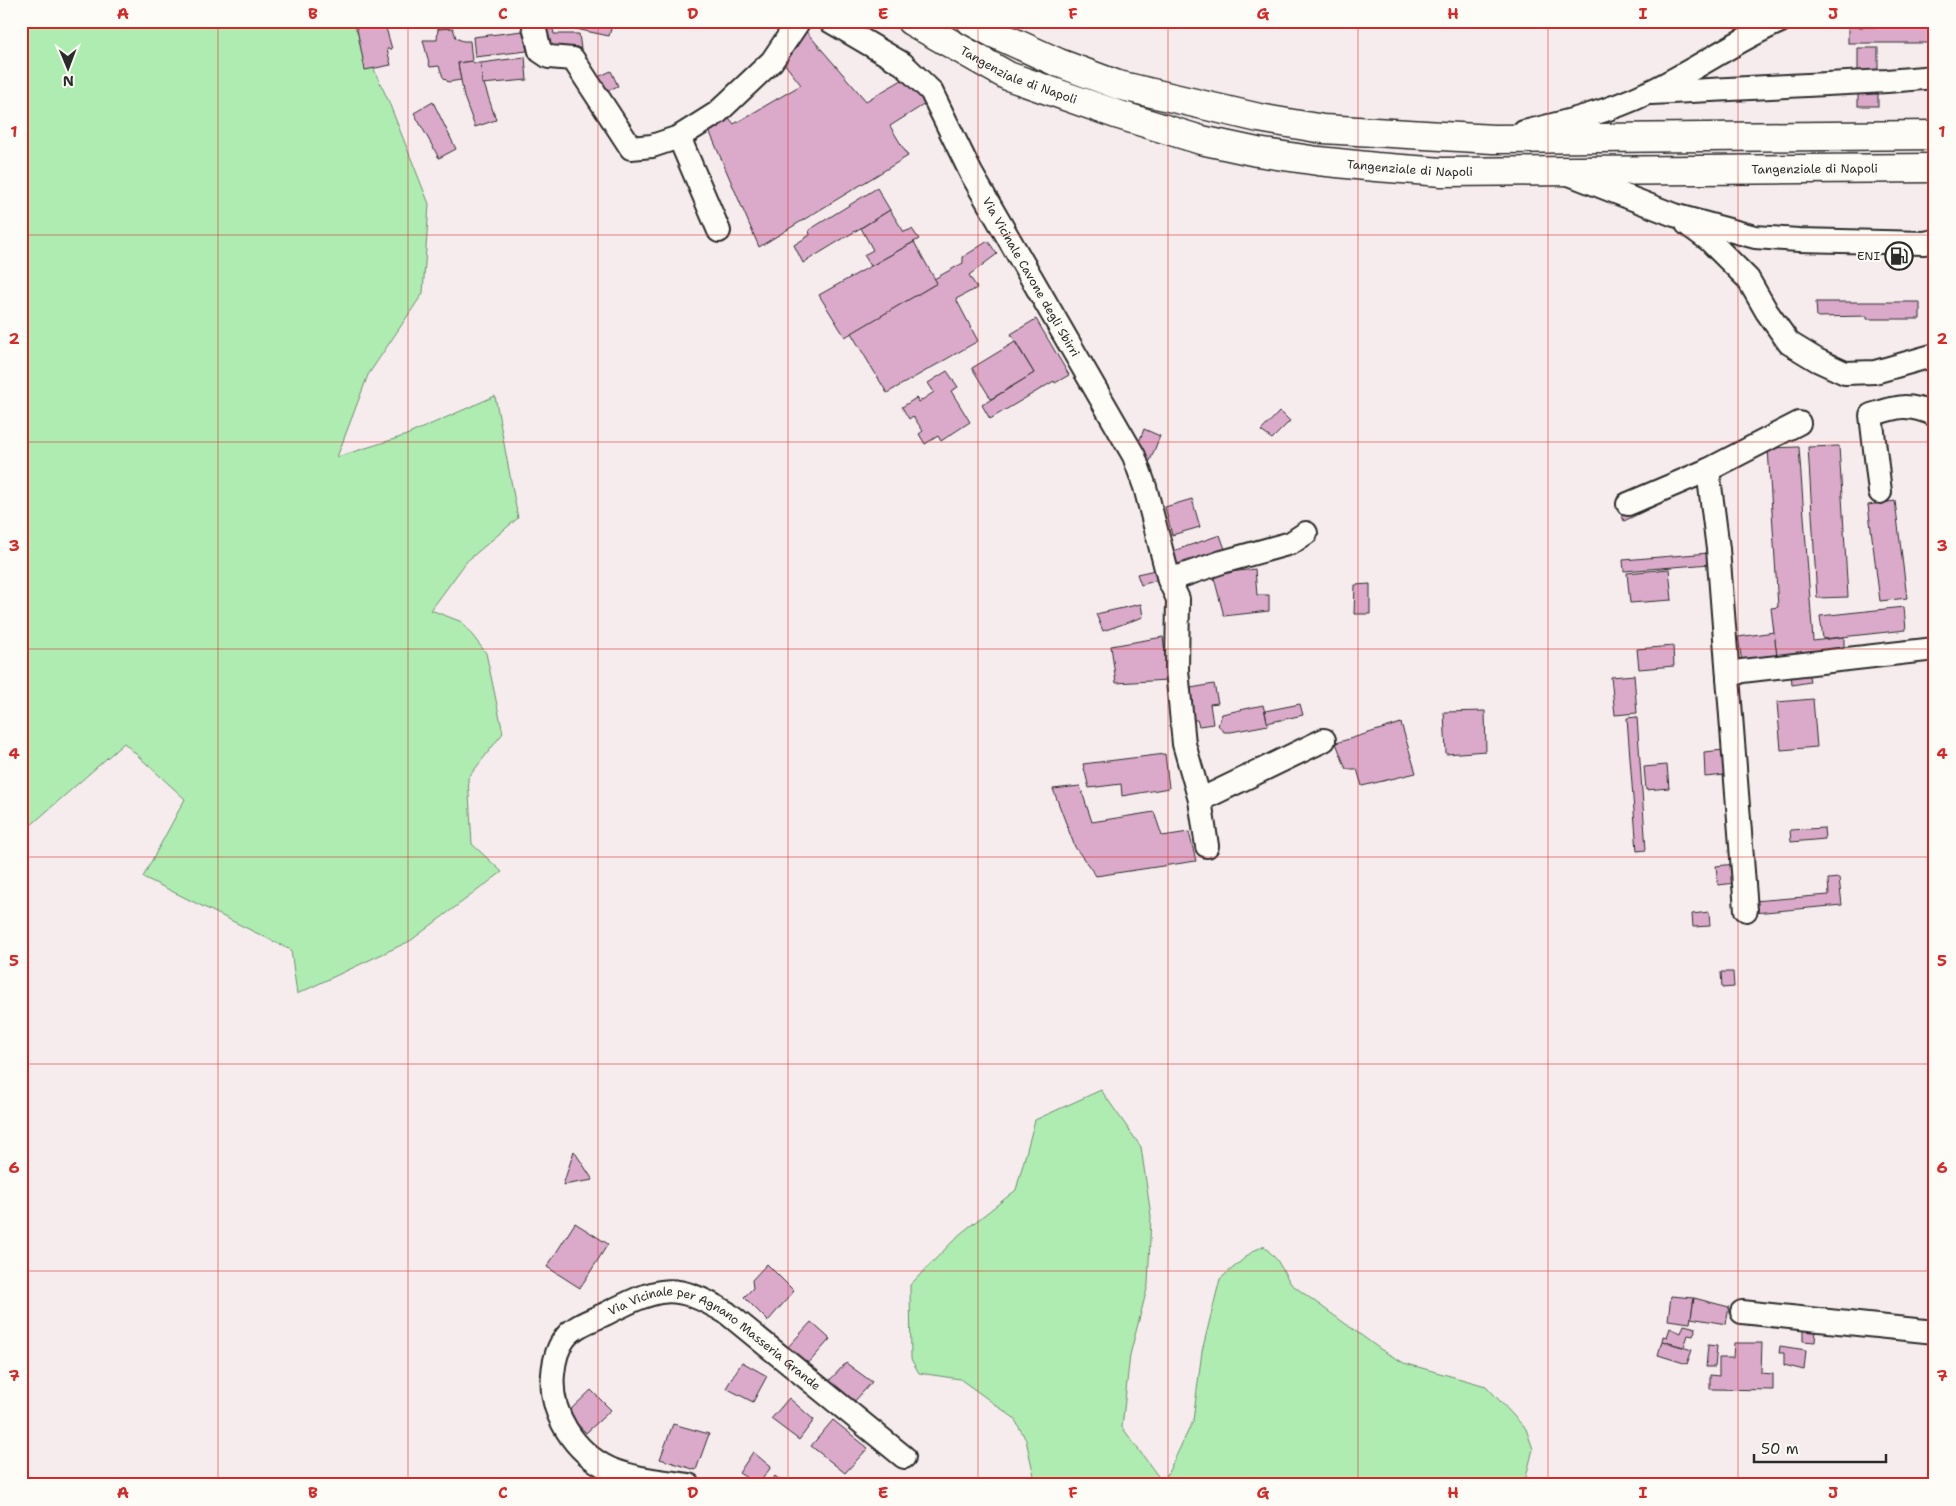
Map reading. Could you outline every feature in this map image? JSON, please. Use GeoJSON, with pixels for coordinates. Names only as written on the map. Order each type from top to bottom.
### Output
{"type":"FeatureCollection","features":[{"type":"Feature","properties":{"kind":"highway","name":"Tangenziale di Napoli"},"geometry":{"type":"LineString","coordinates":[[911,21],[1008,76],[1116,114],[1201,140],[1257,152],[1376,167],[1442,172],[1935,168]]}},
{"type":"Feature","properties":{"kind":"highway"},"geometry":{"type":"LineString","coordinates":[[971,21],[1059,63],[1118,85],[1259,118],[1323,129],[1493,139],[1935,135]]}},
{"type":"Feature","properties":{"kind":"street"},"geometry":{"type":"LineString","coordinates":[[533,22],[540,51],[549,57],[573,59],[631,148],[652,146],[678,137],[698,126],[734,99],[772,61],[799,21]]}},
{"type":"Feature","properties":{"kind":"street","name":"Via Vicinale Cavone degli Sbirri"},"geometry":{"type":"LineString","coordinates":[[830,21],[903,64],[931,91],[971,173],[1134,456],[1145,487],[1169,580],[1178,599],[1177,670],[1184,744],[1200,800],[1207,846]]}},
{"type":"Feature","properties":{"kind":"street"},"geometry":{"type":"LineString","coordinates":[[1493,139],[1587,116],[1647,93],[1754,33],[1781,21]]}},
{"type":"Feature","properties":{"kind":"street"},"geometry":{"type":"LineString","coordinates":[[1647,93],[1887,82],[1935,77]]}},
{"type":"Feature","properties":{"kind":"street"},"geometry":{"type":"LineString","coordinates":[[678,137],[719,232]]}},
{"type":"Feature","properties":{"kind":"street"},"geometry":{"type":"LineString","coordinates":[[1566,172],[1674,215],[1755,237],[1924,243],[1935,241]]}},
{"type":"Feature","properties":{"kind":"street"},"geometry":{"type":"LineString","coordinates":[[1674,215],[1716,247],[1748,280],[1767,312],[1790,343],[1817,360],[1845,373],[1875,372],[1935,355]]}},
{"type":"Feature","properties":{"kind":"street"},"geometry":{"type":"LineString","coordinates":[[1880,492],[1871,415],[1897,406],[1921,409],[1935,414]]}},
{"type":"Feature","properties":{"kind":"street"},"geometry":{"type":"LineString","coordinates":[[1628,504],[1708,470],[1799,423]]}},
{"type":"Feature","properties":{"kind":"street"},"geometry":{"type":"LineString","coordinates":[[1708,470],[1718,549],[1746,910]]}},
{"type":"Feature","properties":{"kind":"street"},"geometry":{"type":"LineString","coordinates":[[1169,580],[1222,562],[1291,543],[1306,533]]}},
{"type":"Feature","properties":{"kind":"street"},"geometry":{"type":"LineString","coordinates":[[1728,677],[1742,671],[1935,649]]}},
{"type":"Feature","properties":{"kind":"street"},"geometry":{"type":"LineString","coordinates":[[1200,800],[1324,740]]}},
{"type":"Feature","properties":{"kind":"street","name":"Via Vicinale per Agnano Masseria Grande"},"geometry":{"type":"LineString","coordinates":[[688,1485],[630,1475],[610,1468],[591,1456],[581,1448],[559,1416],[552,1387],[554,1364],[564,1339],[572,1329],[635,1300],[664,1291],[695,1295],[727,1313],[904,1457]]}},
{"type":"Feature","properties":{"kind":"street"},"geometry":{"type":"LineString","coordinates":[[1742,1312],[1935,1332]]}},
{"type":"Feature","properties":{"kind":"green space"},"geometry":{"type":"Polygon","coordinates":[[[21,21],[352,21],[388,100],[429,204],[423,293],[368,375],[337,457],[404,436],[495,396],[518,518],[467,561],[431,610],[462,622],[486,653],[503,733],[468,778],[472,844],[502,872],[410,941],[297,994],[291,950],[143,877],[185,799],[124,743],[21,834],[21,21]]]}},
{"type":"Feature","properties":{"kind":"green space"},"geometry":{"type":"Polygon","coordinates":[[[1101,1090],[1141,1147],[1151,1216],[1148,1285],[1130,1355],[1122,1427],[1163,1483],[1193,1421],[1202,1351],[1220,1279],[1253,1251],[1264,1246],[1277,1260],[1291,1284],[1380,1349],[1404,1363],[1486,1386],[1526,1429],[1533,1449],[1524,1485],[1036,1485],[1026,1440],[1014,1418],[960,1379],[919,1373],[911,1359],[910,1285],[960,1234],[1016,1190],[1035,1120],[1101,1090]]]}},
{"type":"Feature","properties":{"kind":"building"},"geometry":{"type":"Polygon","coordinates":[[[369,21],[384,21],[392,49],[387,49],[391,65],[365,70],[356,24],[369,21]]]}},
{"type":"Feature","properties":{"kind":"building"},"geometry":{"type":"Polygon","coordinates":[[[437,21],[447,21],[447,29],[438,29],[437,21]]]}},
{"type":"Feature","properties":{"kind":"building"},"geometry":{"type":"Polygon","coordinates":[[[573,21],[613,22],[609,36],[571,28],[573,21]]]}},
{"type":"Feature","properties":{"kind":"building"},"geometry":{"type":"Polygon","coordinates":[[[1848,27],[1935,27],[1935,43],[1848,43],[1848,27]]]}},
{"type":"Feature","properties":{"kind":"building"},"geometry":{"type":"Polygon","coordinates":[[[453,28],[456,38],[470,41],[472,61],[458,63],[461,80],[448,82],[443,77],[439,66],[430,67],[423,40],[437,40],[438,29],[453,28]]]}},
{"type":"Feature","properties":{"kind":"building"},"geometry":{"type":"Polygon","coordinates":[[[803,28],[866,101],[907,77],[925,104],[890,126],[908,156],[759,247],[708,128],[725,113],[734,124],[801,85],[780,58],[803,28]]]}},
{"type":"Feature","properties":{"kind":"building"},"geometry":{"type":"Polygon","coordinates":[[[553,29],[554,34],[579,34],[581,49],[543,51],[540,30],[553,29]]]}},
{"type":"Feature","properties":{"kind":"building"},"geometry":{"type":"Polygon","coordinates":[[[523,31],[527,51],[475,57],[473,37],[523,31]]]}},
{"type":"Feature","properties":{"kind":"building"},"geometry":{"type":"Polygon","coordinates":[[[1858,48],[1878,48],[1878,106],[1858,106],[1858,48]]]}},
{"type":"Feature","properties":{"kind":"building"},"geometry":{"type":"Polygon","coordinates":[[[525,57],[527,80],[482,84],[481,63],[525,57]]]}},
{"type":"Feature","properties":{"kind":"building"},"geometry":{"type":"Polygon","coordinates":[[[472,61],[474,63],[481,63],[482,84],[484,84],[496,120],[475,127],[464,97],[458,63],[472,61]]]}},
{"type":"Feature","properties":{"kind":"building"},"geometry":{"type":"Polygon","coordinates":[[[611,71],[618,86],[604,92],[596,78],[611,71]]]}},
{"type":"Feature","properties":{"kind":"building"},"geometry":{"type":"Polygon","coordinates":[[[433,102],[456,149],[439,158],[414,113],[433,102]]]}},
{"type":"Feature","properties":{"kind":"building"},"geometry":{"type":"Polygon","coordinates":[[[877,188],[890,210],[803,263],[794,245],[810,235],[809,230],[877,188]]]}},
{"type":"Feature","properties":{"kind":"building"},"geometry":{"type":"Polygon","coordinates":[[[890,210],[904,232],[912,229],[919,239],[871,266],[864,255],[873,250],[861,228],[890,210]]]}},
{"type":"Feature","properties":{"kind":"building"},"geometry":{"type":"Polygon","coordinates":[[[988,241],[997,254],[969,275],[977,288],[956,299],[978,341],[887,393],[851,333],[937,283],[934,279],[963,263],[963,257],[988,241]]]}},
{"type":"Feature","properties":{"kind":"building"},"geometry":{"type":"Polygon","coordinates":[[[914,242],[937,283],[845,337],[819,295],[914,242]]]}},
{"type":"Feature","properties":{"kind":"building"},"geometry":{"type":"Polygon","coordinates":[[[1816,302],[1920,302],[1920,319],[1867,319],[1867,316],[1817,317],[1816,302]]]}},
{"type":"Feature","properties":{"kind":"building"},"geometry":{"type":"Polygon","coordinates":[[[1036,319],[1069,375],[1055,383],[1054,381],[990,419],[982,405],[1034,373],[1011,334],[1036,319]]]}},
{"type":"Feature","properties":{"kind":"building"},"geometry":{"type":"Polygon","coordinates":[[[1015,342],[1034,373],[991,399],[972,368],[1015,342]]]}},
{"type":"Feature","properties":{"kind":"building"},"geometry":{"type":"Polygon","coordinates":[[[947,371],[958,387],[951,391],[970,422],[941,441],[938,436],[925,444],[919,434],[923,431],[913,416],[909,419],[902,407],[916,398],[919,402],[934,392],[928,383],[947,371]]]}},
{"type":"Feature","properties":{"kind":"building"},"geometry":{"type":"Polygon","coordinates":[[[1280,411],[1290,421],[1272,439],[1261,431],[1280,411]]]}},
{"type":"Feature","properties":{"kind":"building"},"geometry":{"type":"Polygon","coordinates":[[[1144,429],[1160,436],[1150,461],[1143,464],[1139,442],[1144,429]]]}},
{"type":"Feature","properties":{"kind":"building"},"geometry":{"type":"Polygon","coordinates":[[[1839,446],[1848,597],[1817,598],[1808,447],[1839,446]]]}},
{"type":"Feature","properties":{"kind":"building"},"geometry":{"type":"Polygon","coordinates":[[[1799,447],[1813,641],[1844,637],[1844,648],[1777,657],[1771,608],[1778,607],[1768,448],[1799,447]]]}},
{"type":"Feature","properties":{"kind":"building"},"geometry":{"type":"Polygon","coordinates":[[[1651,498],[1655,506],[1624,521],[1621,514],[1651,498]]]}},
{"type":"Feature","properties":{"kind":"building"},"geometry":{"type":"Polygon","coordinates":[[[1192,499],[1200,527],[1172,535],[1165,507],[1192,499]]]}},
{"type":"Feature","properties":{"kind":"building"},"geometry":{"type":"Polygon","coordinates":[[[1895,501],[1907,598],[1880,601],[1868,505],[1895,501]]]}},
{"type":"Feature","properties":{"kind":"building"},"geometry":{"type":"Polygon","coordinates":[[[1220,535],[1225,549],[1177,567],[1170,552],[1220,535]]]}},
{"type":"Feature","properties":{"kind":"building"},"geometry":{"type":"Polygon","coordinates":[[[1709,553],[1710,564],[1624,571],[1623,560],[1709,553]]]}},
{"type":"Feature","properties":{"kind":"building"},"geometry":{"type":"Polygon","coordinates":[[[1255,569],[1257,595],[1269,595],[1269,611],[1224,616],[1213,574],[1255,569]]]}},
{"type":"Feature","properties":{"kind":"building"},"geometry":{"type":"Polygon","coordinates":[[[1669,569],[1672,600],[1630,603],[1627,573],[1669,569]]]}},
{"type":"Feature","properties":{"kind":"building"},"geometry":{"type":"Polygon","coordinates":[[[1155,570],[1158,580],[1141,585],[1137,574],[1155,570]]]}},
{"type":"Feature","properties":{"kind":"building"},"geometry":{"type":"Polygon","coordinates":[[[1370,584],[1370,614],[1354,614],[1355,585],[1370,584]]]}},
{"type":"Feature","properties":{"kind":"building"},"geometry":{"type":"Polygon","coordinates":[[[1141,604],[1143,617],[1103,631],[1096,614],[1141,604]]]}},
{"type":"Feature","properties":{"kind":"building"},"geometry":{"type":"Polygon","coordinates":[[[1904,607],[1906,630],[1823,639],[1820,616],[1904,607]]]}},
{"type":"Feature","properties":{"kind":"building"},"geometry":{"type":"Polygon","coordinates":[[[1774,632],[1777,657],[1742,662],[1738,637],[1774,632]]]}},
{"type":"Feature","properties":{"kind":"building"},"geometry":{"type":"Polygon","coordinates":[[[1163,637],[1168,680],[1116,683],[1111,646],[1163,637]]]}},
{"type":"Feature","properties":{"kind":"building"},"geometry":{"type":"Polygon","coordinates":[[[1673,646],[1674,666],[1639,669],[1637,649],[1673,646]]]}},
{"type":"Feature","properties":{"kind":"building"},"geometry":{"type":"Polygon","coordinates":[[[1808,670],[1810,682],[1792,685],[1791,672],[1808,670]]]}},
{"type":"Feature","properties":{"kind":"building"},"geometry":{"type":"Polygon","coordinates":[[[1634,675],[1637,713],[1615,715],[1611,677],[1634,675]]]}},
{"type":"Feature","properties":{"kind":"building"},"geometry":{"type":"Polygon","coordinates":[[[1214,684],[1218,703],[1210,704],[1213,724],[1199,726],[1197,720],[1189,720],[1185,689],[1214,684]]]}},
{"type":"Feature","properties":{"kind":"building"},"geometry":{"type":"Polygon","coordinates":[[[1813,699],[1817,747],[1781,750],[1777,702],[1813,699]]]}},
{"type":"Feature","properties":{"kind":"building"},"geometry":{"type":"Polygon","coordinates":[[[1300,704],[1303,715],[1267,723],[1265,711],[1300,704]]]}},
{"type":"Feature","properties":{"kind":"building"},"geometry":{"type":"Polygon","coordinates":[[[1263,705],[1268,725],[1224,732],[1218,725],[1222,714],[1263,705]]]}},
{"type":"Feature","properties":{"kind":"building"},"geometry":{"type":"Polygon","coordinates":[[[1485,711],[1486,751],[1446,754],[1444,712],[1485,711]]]}},
{"type":"Feature","properties":{"kind":"building"},"geometry":{"type":"Polygon","coordinates":[[[1637,717],[1646,850],[1637,851],[1627,718],[1637,717]]]}},
{"type":"Feature","properties":{"kind":"building"},"geometry":{"type":"Polygon","coordinates":[[[1401,723],[1416,773],[1362,786],[1357,769],[1346,769],[1336,743],[1401,723]]]}},
{"type":"Feature","properties":{"kind":"building"},"geometry":{"type":"Polygon","coordinates":[[[1724,750],[1726,775],[1705,777],[1704,752],[1724,750]]]}},
{"type":"Feature","properties":{"kind":"building"},"geometry":{"type":"Polygon","coordinates":[[[1165,754],[1169,788],[1122,796],[1121,784],[1089,788],[1083,764],[1165,754]]]}},
{"type":"Feature","properties":{"kind":"building"},"geometry":{"type":"Polygon","coordinates":[[[1667,765],[1669,788],[1646,790],[1644,767],[1667,765]]]}},
{"type":"Feature","properties":{"kind":"building"},"geometry":{"type":"Polygon","coordinates":[[[1080,786],[1092,822],[1154,812],[1162,836],[1189,832],[1196,861],[1096,876],[1075,847],[1053,789],[1080,786]]]}},
{"type":"Feature","properties":{"kind":"building"},"geometry":{"type":"Polygon","coordinates":[[[1824,828],[1825,839],[1791,842],[1790,830],[1824,828]]]}},
{"type":"Feature","properties":{"kind":"building"},"geometry":{"type":"Polygon","coordinates":[[[1735,864],[1736,883],[1718,885],[1716,866],[1735,864]]]}},
{"type":"Feature","properties":{"kind":"building"},"geometry":{"type":"Polygon","coordinates":[[[1839,878],[1842,905],[1754,913],[1753,901],[1829,895],[1828,879],[1839,878]]]}},
{"type":"Feature","properties":{"kind":"building"},"geometry":{"type":"Polygon","coordinates":[[[1709,912],[1710,926],[1693,927],[1692,914],[1709,912]]]}},
{"type":"Feature","properties":{"kind":"building"},"geometry":{"type":"Polygon","coordinates":[[[1721,972],[1733,972],[1734,987],[1722,988],[1721,972]]]}},
{"type":"Feature","properties":{"kind":"building"},"geometry":{"type":"Polygon","coordinates":[[[574,1151],[593,1180],[563,1185],[574,1151]]]}},
{"type":"Feature","properties":{"kind":"building"},"geometry":{"type":"Polygon","coordinates":[[[575,1223],[608,1244],[580,1288],[547,1267],[575,1223]]]}},
{"type":"Feature","properties":{"kind":"building"},"geometry":{"type":"Polygon","coordinates":[[[767,1264],[794,1291],[768,1321],[744,1297],[753,1288],[752,1280],[767,1264]]]}},
{"type":"Feature","properties":{"kind":"building"},"geometry":{"type":"Polygon","coordinates":[[[1671,1296],[1694,1298],[1690,1323],[1668,1320],[1671,1296]]]}},
{"type":"Feature","properties":{"kind":"building"},"geometry":{"type":"Polygon","coordinates":[[[1694,1298],[1729,1307],[1726,1324],[1691,1318],[1694,1298]]]}},
{"type":"Feature","properties":{"kind":"building"},"geometry":{"type":"Polygon","coordinates":[[[811,1322],[830,1339],[807,1365],[787,1348],[811,1322]]]}},
{"type":"Feature","properties":{"kind":"building"},"geometry":{"type":"Polygon","coordinates":[[[1684,1325],[1696,1328],[1693,1336],[1688,1335],[1684,1347],[1662,1341],[1663,1336],[1667,1337],[1670,1328],[1681,1333],[1684,1325]]]}},
{"type":"Feature","properties":{"kind":"building"},"geometry":{"type":"Polygon","coordinates":[[[1803,1327],[1816,1328],[1815,1342],[1803,1341],[1803,1327]]]}},
{"type":"Feature","properties":{"kind":"building"},"geometry":{"type":"Polygon","coordinates":[[[1662,1341],[1692,1350],[1687,1364],[1658,1355],[1662,1341]]]}},
{"type":"Feature","properties":{"kind":"building"},"geometry":{"type":"Polygon","coordinates":[[[1734,1343],[1762,1343],[1761,1373],[1773,1374],[1773,1390],[1710,1389],[1710,1375],[1719,1376],[1719,1358],[1733,1358],[1734,1343]]]}},
{"type":"Feature","properties":{"kind":"building"},"geometry":{"type":"Polygon","coordinates":[[[1708,1345],[1717,1346],[1715,1367],[1706,1367],[1708,1345]]]}},
{"type":"Feature","properties":{"kind":"building"},"geometry":{"type":"Polygon","coordinates":[[[1780,1346],[1806,1350],[1804,1370],[1784,1365],[1784,1353],[1779,1353],[1780,1346]]]}},
{"type":"Feature","properties":{"kind":"building"},"geometry":{"type":"Polygon","coordinates":[[[742,1362],[767,1376],[753,1402],[726,1388],[742,1362]]]}},
{"type":"Feature","properties":{"kind":"building"},"geometry":{"type":"Polygon","coordinates":[[[846,1363],[872,1382],[852,1404],[827,1383],[846,1363]]]}},
{"type":"Feature","properties":{"kind":"building"},"geometry":{"type":"Polygon","coordinates":[[[591,1390],[611,1410],[586,1433],[567,1413],[591,1390]]]}},
{"type":"Feature","properties":{"kind":"building"},"geometry":{"type":"Polygon","coordinates":[[[789,1398],[814,1420],[799,1440],[771,1419],[789,1398]]]}},
{"type":"Feature","properties":{"kind":"building"},"geometry":{"type":"Polygon","coordinates":[[[833,1420],[868,1448],[845,1473],[811,1446],[833,1420]]]}},
{"type":"Feature","properties":{"kind":"building"},"geometry":{"type":"Polygon","coordinates":[[[673,1424],[709,1434],[696,1470],[660,1459],[673,1424]]]}},
{"type":"Feature","properties":{"kind":"building"},"geometry":{"type":"Polygon","coordinates":[[[753,1452],[771,1467],[758,1485],[739,1473],[753,1452]]]}},
{"type":"Feature","properties":{"kind":"building"},"geometry":{"type":"Polygon","coordinates":[[[775,1476],[786,1485],[768,1485],[775,1476]]]}},
{"type":"Feature","properties":{"kind":"place","name":"ENI"},"geometry":{"type":"Point","coordinates":[1899,256]}}]}
